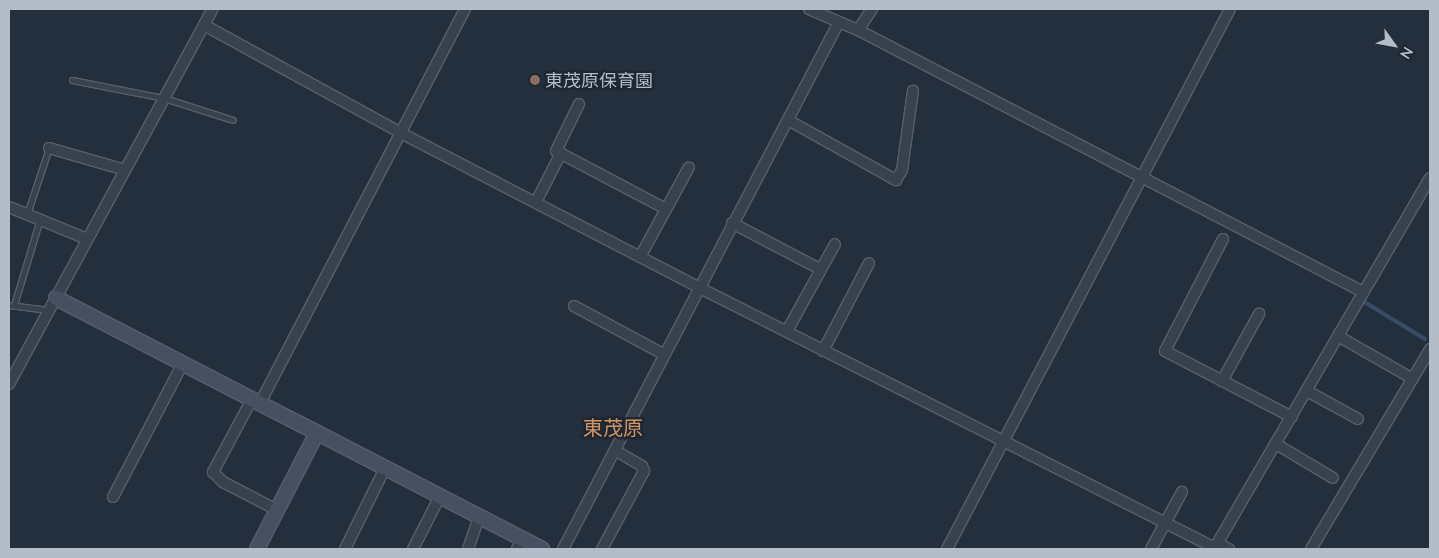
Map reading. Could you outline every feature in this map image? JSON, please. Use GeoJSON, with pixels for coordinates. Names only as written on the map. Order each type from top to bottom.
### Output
{"type":"FeatureCollection","features":[{"type":"Feature","properties":{"kind":"street"},"geometry":{"type":"LineString","coordinates":[[9,384],[213,9]]}},
{"type":"Feature","properties":{"kind":"street"},"geometry":{"type":"LineString","coordinates":[[277,510],[223,482],[213,472],[256,401],[401,133],[465,9]]}},
{"type":"Feature","properties":{"kind":"street"},"geometry":{"type":"LineString","coordinates":[[809,9],[858,30],[1363,292]]}},
{"type":"Feature","properties":{"kind":"street"},"geometry":{"type":"LineString","coordinates":[[858,30],[872,9]]}},
{"type":"Feature","properties":{"kind":"street"},"geometry":{"type":"LineString","coordinates":[[947,549],[1144,178],[1230,9]]}},
{"type":"Feature","properties":{"kind":"street"},"geometry":{"type":"LineString","coordinates":[[563,549],[616,451],[698,287],[839,22]]}},
{"type":"Feature","properties":{"kind":"street"},"geometry":{"type":"LineString","coordinates":[[204,25],[401,133],[1002,443],[1164,524],[1216,547],[1229,549]]}},
{"type":"Feature","properties":{"kind":"street"},"geometry":{"type":"LineString","coordinates":[[788,120],[896,180],[902,170],[913,91]]}},
{"type":"Feature","properties":{"kind":"street"},"geometry":{"type":"LineString","coordinates":[[579,104],[556,151],[666,208]]}},
{"type":"Feature","properties":{"kind":"street"},"geometry":{"type":"LineString","coordinates":[[48,148],[125,170]]}},
{"type":"Feature","properties":{"kind":"street"},"geometry":{"type":"LineString","coordinates":[[536,202],[561,153]]}},
{"type":"Feature","properties":{"kind":"street"},"geometry":{"type":"LineString","coordinates":[[640,256],[689,168]]}},
{"type":"Feature","properties":{"kind":"street"},"geometry":{"type":"LineString","coordinates":[[1216,547],[1430,178]]}},
{"type":"Feature","properties":{"kind":"street"},"geometry":{"type":"LineString","coordinates":[[9,207],[39,222],[87,239]]}},
{"type":"Feature","properties":{"kind":"street"},"geometry":{"type":"LineString","coordinates":[[732,223],[820,269]]}},
{"type":"Feature","properties":{"kind":"street"},"geometry":{"type":"LineString","coordinates":[[1223,239],[1165,351],[1292,417]]}},
{"type":"Feature","properties":{"kind":"street"},"geometry":{"type":"LineString","coordinates":[[787,331],[835,244]]}},
{"type":"Feature","properties":{"kind":"street"},"geometry":{"type":"LineString","coordinates":[[823,351],[869,263]]}},
{"type":"Feature","properties":{"kind":"street"},"geometry":{"type":"LineString","coordinates":[[52,304],[183,363],[440,496],[479,517],[520,544],[542,549]]}},
{"type":"Feature","properties":{"kind":"street"},"geometry":{"type":"LineString","coordinates":[[574,306],[663,354]]}},
{"type":"Feature","properties":{"kind":"street"},"geometry":{"type":"LineString","coordinates":[[1222,381],[1258,314]]}},
{"type":"Feature","properties":{"kind":"street"},"geometry":{"type":"LineString","coordinates":[[1338,336],[1412,379]]}},
{"type":"Feature","properties":{"kind":"street"},"geometry":{"type":"LineString","coordinates":[[1311,549],[1430,349]]}},
{"type":"Feature","properties":{"kind":"street"},"geometry":{"type":"LineString","coordinates":[[113,497],[183,363]]}},
{"type":"Feature","properties":{"kind":"street"},"geometry":{"type":"LineString","coordinates":[[1307,391],[1358,419]]}},
{"type":"Feature","properties":{"kind":"street"},"geometry":{"type":"LineString","coordinates":[[257,549],[317,433]]}},
{"type":"Feature","properties":{"kind":"street"},"geometry":{"type":"LineString","coordinates":[[1276,444],[1334,478]]}},
{"type":"Feature","properties":{"kind":"street"},"geometry":{"type":"LineString","coordinates":[[602,549],[644,471],[642,466],[616,451]]}},
{"type":"Feature","properties":{"kind":"street"},"geometry":{"type":"LineString","coordinates":[[345,549],[385,468]]}},
{"type":"Feature","properties":{"kind":"street"},"geometry":{"type":"LineString","coordinates":[[1151,549],[1182,492]]}},
{"type":"Feature","properties":{"kind":"street"},"geometry":{"type":"LineString","coordinates":[[413,549],[440,496]]}},
{"type":"Feature","properties":{"kind":"street"},"geometry":{"type":"LineString","coordinates":[[468,549],[479,517]]}},
{"type":"Feature","properties":{"kind":"lane"},"geometry":{"type":"LineString","coordinates":[[72,80],[164,98],[233,120]]}},
{"type":"Feature","properties":{"kind":"lane"},"geometry":{"type":"LineString","coordinates":[[26,215],[48,148]]}},
{"type":"Feature","properties":{"kind":"lane"},"geometry":{"type":"LineString","coordinates":[[39,222],[11,305],[52,304]]}},
{"type":"Feature","properties":{"kind":"waterway"},"geometry":{"type":"LineString","coordinates":[[1366,303],[1425,339]]}},
{"type":"Feature","properties":{"kind":"place","name":"東茂原保育園"},"geometry":{"type":"Point","coordinates":[535,80]}},
{"type":"Feature","properties":{"kind":"district","name":"東茂原"},"geometry":{"type":"Point","coordinates":[613,427]}}]}
